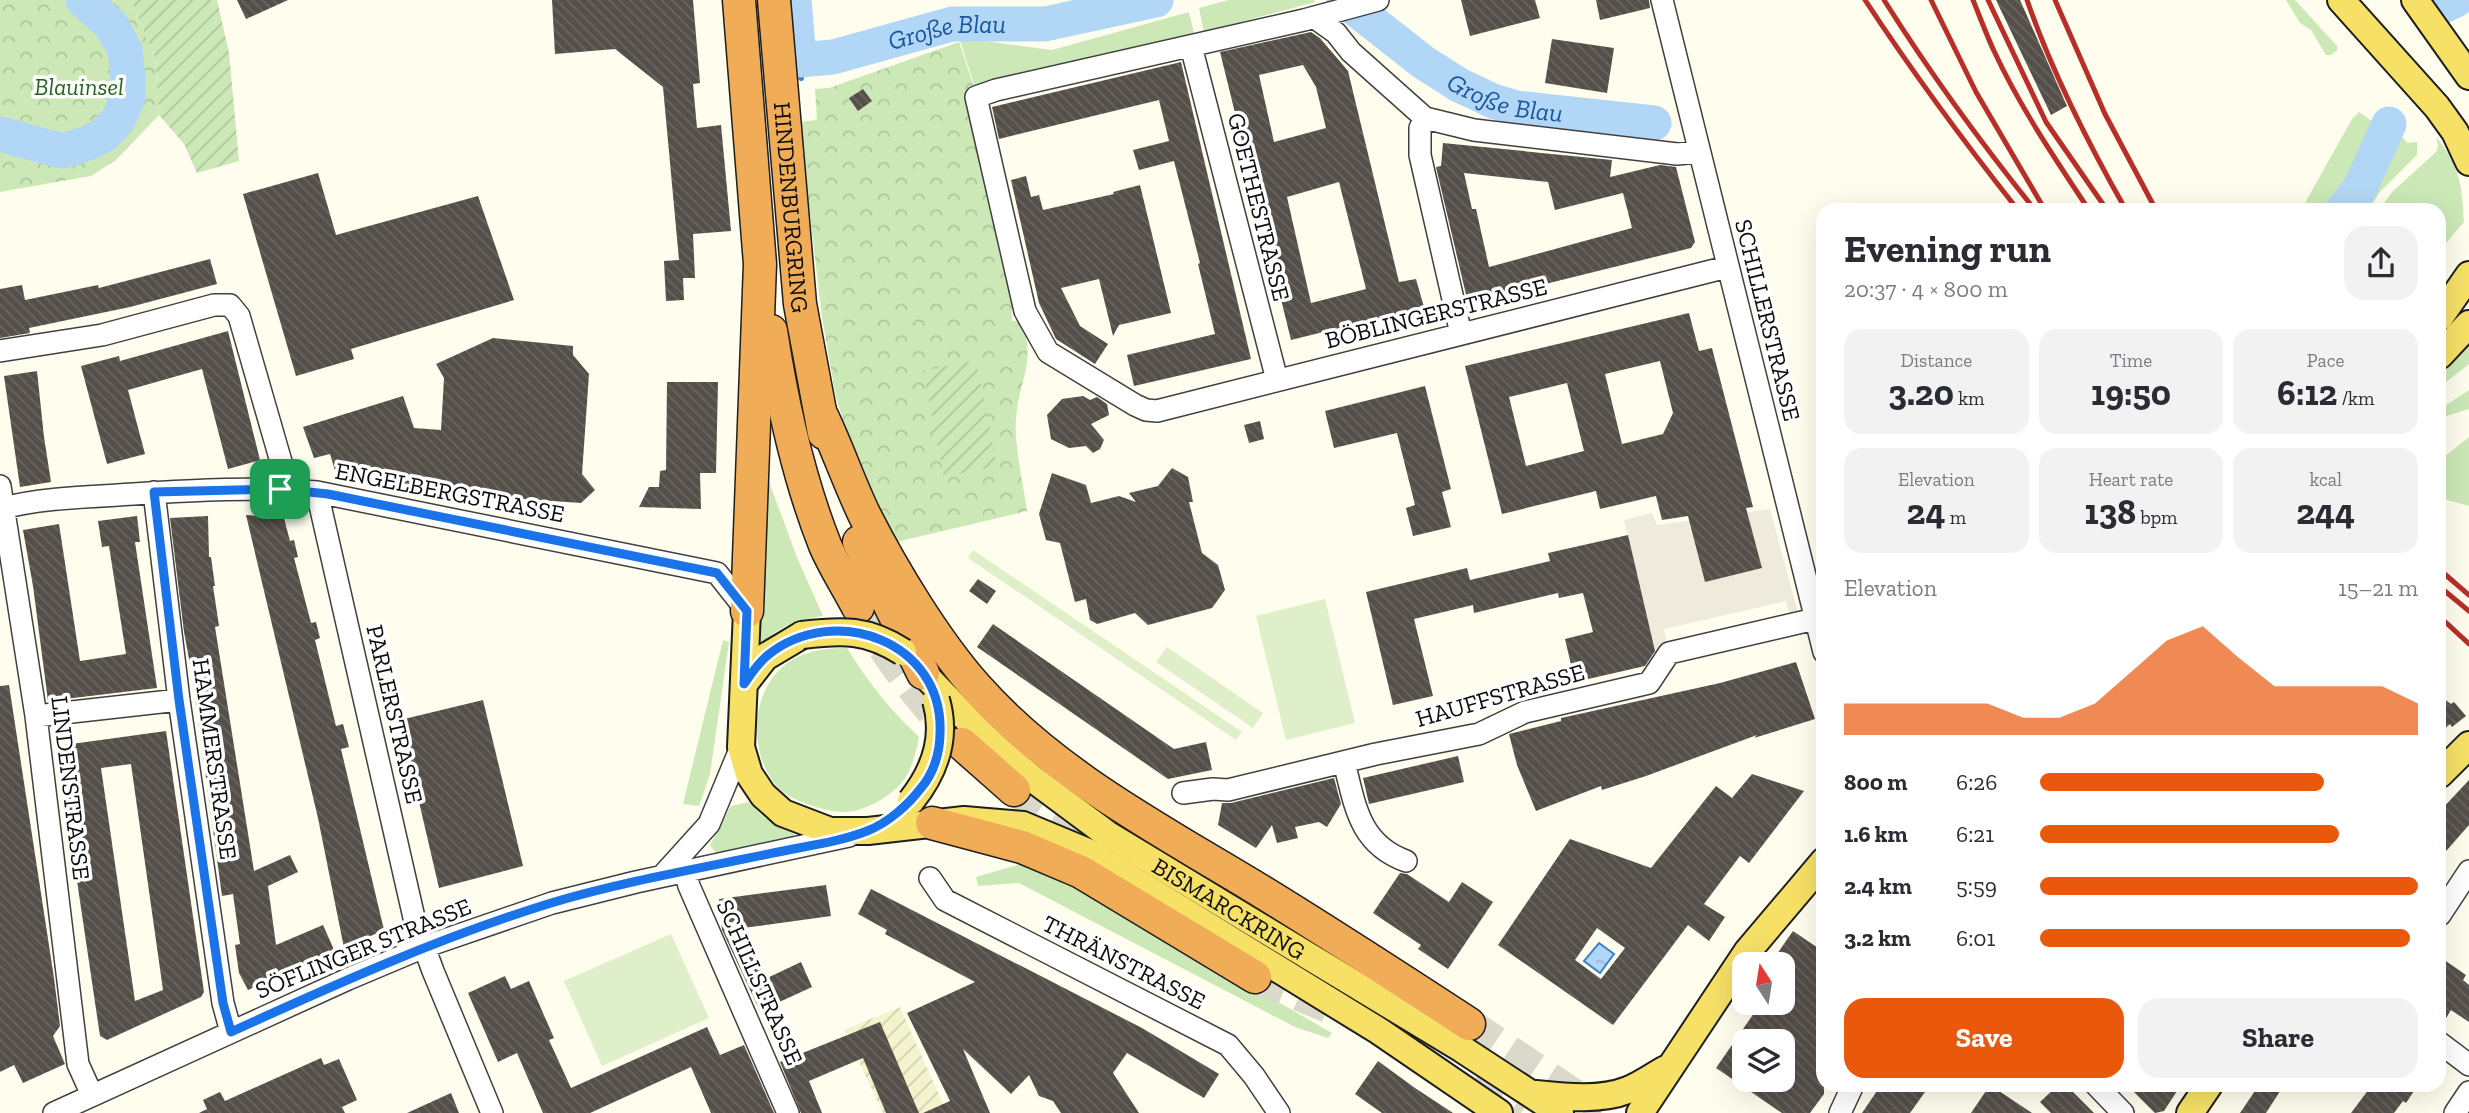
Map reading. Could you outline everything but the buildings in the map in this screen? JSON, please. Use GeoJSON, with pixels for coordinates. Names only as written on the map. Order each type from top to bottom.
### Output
{"type":"FeatureCollection","features":[{"type":"Feature","properties":{"kind":"highway","name":"HINDENBURGRING"},"geometry":{"type":"LineString","coordinates":[[740,0],[760,264]]}},
{"type":"Feature","properties":{"kind":"highway","name":"HINDENBURGRING"},"geometry":{"type":"LineString","coordinates":[[774,0],[800,304],[821,414]]}},
{"type":"Feature","properties":{"kind":"highway"},"geometry":{"type":"LineString","coordinates":[[747,611],[760,264]]}},
{"type":"Feature","properties":{"kind":"highway"},"geometry":{"type":"LineString","coordinates":[[760,264],[782,396],[807,494],[826,547],[858,607]]}},
{"type":"Feature","properties":{"kind":"highway"},"geometry":{"type":"LineString","coordinates":[[821,414],[827,450],[843,504],[866,561],[920,675]]}},
{"type":"Feature","properties":{"kind":"highway"},"geometry":{"type":"LineString","coordinates":[[821,414],[864,514],[895,570],[936,634],[969,677],[1005,716],[1051,757],[1115,803],[1304,917],[1469,1024]]}},
{"type":"Feature","properties":{"kind":"highway"},"geometry":{"type":"LineString","coordinates":[[962,744],[1014,790]]}},
{"type":"Feature","properties":{"kind":"highway"},"geometry":{"type":"LineString","coordinates":[[921,812],[1022,847],[1081,872],[1255,977]]}},
{"type":"Feature","properties":{"kind":"main road"},"geometry":{"type":"LineString","coordinates":[[2341,0],[2437,107],[2455,132],[2469,162]]}},
{"type":"Feature","properties":{"kind":"main road"},"geometry":{"type":"LineString","coordinates":[[2415,0],[2469,76]]}},
{"type":"Feature","properties":{"kind":"main road"},"geometry":{"type":"LineString","coordinates":[[2446,308],[2469,275]]}},
{"type":"Feature","properties":{"kind":"main road"},"geometry":{"type":"LineString","coordinates":[[2446,349],[2469,324]]}},
{"type":"Feature","properties":{"kind":"main road"},"geometry":{"type":"LineString","coordinates":[[744,684],[765,657],[802,635],[839,631],[874,636],[920,675],[941,725],[938,753],[926,783],[921,812],[868,831],[830,831],[783,813],[763,795],[749,774],[741,747],[747,611]]}},
{"type":"Feature","properties":{"kind":"main road","name":"BISMARCKRING"},"geometry":{"type":"LineString","coordinates":[[920,675],[1029,776],[1107,834],[1462,1049],[1560,1113]]}},
{"type":"Feature","properties":{"kind":"main road"},"geometry":{"type":"LineString","coordinates":[[2446,769],[2469,745]]}},
{"type":"Feature","properties":{"kind":"main road","name":"BISMARCKRING"},"geometry":{"type":"LineString","coordinates":[[921,812],[964,820],[1023,825],[1088,852],[1379,1031],[1499,1113]]}},
{"type":"Feature","properties":{"kind":"main road"},"geometry":{"type":"LineString","coordinates":[[1640,1113],[1747,952],[1816,870]]}},
{"type":"Feature","properties":{"kind":"main road"},"geometry":{"type":"LineString","coordinates":[[1530,1094],[1568,1097],[1610,1095],[1628,1090],[1673,1064]]}},
{"type":"Feature","properties":{"kind":"main road"},"geometry":{"type":"LineString","coordinates":[[2190,1113],[2204,1092]]}},
{"type":"Feature","properties":{"kind":"street"},"geometry":{"type":"LineString","coordinates":[[1191,46],[1320,17],[1377,0]]}},
{"type":"Feature","properties":{"kind":"street","name":"SCHILLERSTRASSE"},"geometry":{"type":"LineString","coordinates":[[1662,0],[1816,623]]}},
{"type":"Feature","properties":{"kind":"street"},"geometry":{"type":"LineString","coordinates":[[1320,17],[1351,52],[1425,118],[1474,130],[1677,154],[1698,152]]}},
{"type":"Feature","properties":{"kind":"street","name":"BÖBLINGERSTRASSE"},"geometry":{"type":"LineString","coordinates":[[1191,46],[975,97],[1025,312],[1048,352],[1146,411],[1157,411],[1727,267]]}},
{"type":"Feature","properties":{"kind":"street","name":"GOETHESTRASSE"},"geometry":{"type":"LineString","coordinates":[[1191,46],[1276,380]]}},
{"type":"Feature","properties":{"kind":"street"},"geometry":{"type":"LineString","coordinates":[[2437,107],[2469,136]]}},
{"type":"Feature","properties":{"kind":"street"},"geometry":{"type":"LineString","coordinates":[[1425,118],[1420,128],[1420,155],[1461,334]]}},
{"type":"Feature","properties":{"kind":"street"},"geometry":{"type":"LineString","coordinates":[[0,351],[102,335],[214,305],[230,305],[239,316],[282,466],[280,489]]}},
{"type":"Feature","properties":{"kind":"street","name":"LINDENSTRASSE"},"geometry":{"type":"LineString","coordinates":[[0,485],[36,716],[78,1065],[92,1095]]}},
{"type":"Feature","properties":{"kind":"street","name":"ENGELBERGSTRASSE"},"geometry":{"type":"LineString","coordinates":[[2,508],[82,497],[154,492],[280,489],[317,492],[717,573]]}},
{"type":"Feature","properties":{"kind":"street","name":"HAMMERSTRASSE"},"geometry":{"type":"LineString","coordinates":[[154,492],[179,700],[223,1003],[231,1032]]}},
{"type":"Feature","properties":{"kind":"street","name":"PARLERSTRASSE"},"geometry":{"type":"LineString","coordinates":[[317,492],[415,922],[492,1113]]}},
{"type":"Feature","properties":{"kind":"street"},"geometry":{"type":"LineString","coordinates":[[747,611],[717,573],[748,544]]}},
{"type":"Feature","properties":{"kind":"street","name":"HAUFFSTRASSE"},"geometry":{"type":"LineString","coordinates":[[1183,793],[1228,790],[1479,734],[1525,712],[1649,683],[1669,653],[1815,619]]}},
{"type":"Feature","properties":{"kind":"street"},"geometry":{"type":"LineString","coordinates":[[36,716],[179,700]]}},
{"type":"Feature","properties":{"kind":"street"},"geometry":{"type":"LineString","coordinates":[[662,876],[709,824],[741,747]]}},
{"type":"Feature","properties":{"kind":"street"},"geometry":{"type":"LineString","coordinates":[[1344,762],[1362,825],[1381,848],[1406,861]]}},
{"type":"Feature","properties":{"kind":"street","name":"SÖFLINGER STRASSE"},"geometry":{"type":"LineString","coordinates":[[54,1113],[424,947],[552,903],[868,831]]}},
{"type":"Feature","properties":{"kind":"street"},"geometry":{"type":"LineString","coordinates":[[2446,906],[2469,871]]}},
{"type":"Feature","properties":{"kind":"street","name":"SCHILLSTRASSE"},"geometry":{"type":"LineString","coordinates":[[685,872],[788,1113]]}},
{"type":"Feature","properties":{"kind":"street","name":"THRÄNSTRASSE"},"geometry":{"type":"LineString","coordinates":[[930,878],[946,900],[1227,1045],[1254,1076],[1279,1113]]}},
{"type":"Feature","properties":{"kind":"street"},"geometry":{"type":"LineString","coordinates":[[2446,1047],[2469,1065]]}},
{"type":"Feature","properties":{"kind":"street"},"geometry":{"type":"LineString","coordinates":[[1840,1113],[1850,1092]]}},
{"type":"Feature","properties":{"kind":"street"},"geometry":{"type":"LineString","coordinates":[[2103,1092],[2123,1113]]}},
{"type":"Feature","properties":{"kind":"street"},"geometry":{"type":"LineString","coordinates":[[2455,1113],[2469,1092]]}},
{"type":"Feature","properties":{"kind":"green space","name":"Blauinsel"},"geometry":{"type":"Polygon","coordinates":[[[0,0],[131,0],[155,57],[159,115],[116,160],[91,176],[0,192],[0,0]]]}},
{"type":"Feature","properties":{"kind":"green space"},"geometry":{"type":"Polygon","coordinates":[[[131,0],[217,0],[229,53],[239,161],[197,173],[184,144],[159,115],[155,57],[131,0]]]}},
{"type":"Feature","properties":{"kind":"green space"},"geometry":{"type":"Polygon","coordinates":[[[1229,0],[1315,2],[1204,32],[1199,8],[1229,0]]]}},
{"type":"Feature","properties":{"kind":"green space"},"geometry":{"type":"Polygon","coordinates":[[[2286,0],[2295,0],[2337,46],[2337,50],[2326,55],[2311,30],[2300,23],[2286,0]]]}},
{"type":"Feature","properties":{"kind":"green space"},"geometry":{"type":"Polygon","coordinates":[[[1189,12],[1194,33],[975,87],[960,41],[976,40],[1052,50],[1189,12]]]}},
{"type":"Feature","properties":{"kind":"green space"},"geometry":{"type":"Polygon","coordinates":[[[959,42],[974,87],[967,89],[1011,278],[1012,321],[1021,321],[1026,335],[1026,370],[1018,404],[1016,429],[1027,511],[896,542],[855,455],[836,398],[822,317],[799,122],[817,120],[815,89],[829,88],[959,42]]]}},
{"type":"Feature","properties":{"kind":"green space"},"geometry":{"type":"Polygon","coordinates":[[[2359,112],[2376,124],[2367,156],[2359,164],[2358,175],[2340,195],[2344,203],[2305,203],[2352,119],[2359,112]]]}},
{"type":"Feature","properties":{"kind":"green space"},"geometry":{"type":"Polygon","coordinates":[[[2403,137],[2407,143],[2417,142],[2417,155],[2379,193],[2373,203],[2363,203],[2369,198],[2394,145],[2403,137]]]}},
{"type":"Feature","properties":{"kind":"green space"},"geometry":{"type":"Polygon","coordinates":[[[2436,137],[2455,167],[2464,222],[2446,243],[2446,203],[2384,203],[2393,191],[2436,152],[2436,137]]]}},
{"type":"Feature","properties":{"kind":"green space"},"geometry":{"type":"Polygon","coordinates":[[[2469,340],[2469,364],[2446,382],[2446,362],[2469,340]]]}},
{"type":"Feature","properties":{"kind":"green space"},"geometry":{"type":"Polygon","coordinates":[[[976,360],[997,466],[944,477],[923,371],[976,360]]]}},
{"type":"Feature","properties":{"kind":"green space"},"geometry":{"type":"Polygon","coordinates":[[[2469,390],[2469,409],[2446,416],[2446,405],[2469,390]]]}},
{"type":"Feature","properties":{"kind":"green space"},"geometry":{"type":"Polygon","coordinates":[[[2469,437],[2469,506],[2446,500],[2446,455],[2469,437]]]}},
{"type":"Feature","properties":{"kind":"green space"},"geometry":{"type":"Polygon","coordinates":[[[768,479],[798,560],[823,616],[788,625],[773,634],[759,648],[768,479]]]}},
{"type":"Feature","properties":{"kind":"green space"},"geometry":{"type":"Polygon","coordinates":[[[973,550],[1242,732],[1236,740],[968,558],[973,550]]]}},
{"type":"Feature","properties":{"kind":"green space"},"geometry":{"type":"Polygon","coordinates":[[[1325,599],[1355,723],[1286,740],[1256,616],[1325,599]]]}},
{"type":"Feature","properties":{"kind":"green space"},"geometry":{"type":"Polygon","coordinates":[[[723,640],[729,642],[710,774],[699,806],[683,804],[723,640]]]}},
{"type":"Feature","properties":{"kind":"green space"},"geometry":{"type":"Polygon","coordinates":[[[1167,647],[1263,713],[1253,728],[1156,662],[1167,647]]]}},
{"type":"Feature","properties":{"kind":"green space"},"geometry":{"type":"Polygon","coordinates":[[[847,648],[880,695],[919,737],[910,768],[897,787],[865,808],[843,812],[805,803],[779,789],[765,768],[757,732],[763,695],[784,666],[812,652],[847,648]]]}},
{"type":"Feature","properties":{"kind":"green space"},"geometry":{"type":"Polygon","coordinates":[[[749,802],[765,818],[794,834],[793,838],[719,857],[710,845],[731,806],[749,802]]]}},
{"type":"Feature","properties":{"kind":"green space"},"geometry":{"type":"Polygon","coordinates":[[[1027,862],[1079,887],[1332,1033],[1328,1038],[1295,1027],[1019,883],[978,886],[976,877],[1027,862]]]}},
{"type":"Feature","properties":{"kind":"green space"},"geometry":{"type":"Polygon","coordinates":[[[671,934],[709,1018],[602,1066],[564,981],[671,934]]]}},
{"type":"Feature","properties":{"kind":"green space"},"geometry":{"type":"Polygon","coordinates":[[[900,1007],[947,1113],[883,1113],[844,1030],[900,1007]]]}},
{"type":"Feature","properties":{"kind":"shaded area"},"geometry":{"type":"Polygon","coordinates":[[[1770,509],[1799,617],[1792,625],[1786,601],[1664,629],[1669,653],[1657,663],[1624,520],[1652,513],[1657,525],[1770,509]]]}},
{"type":"Feature","properties":{"kind":"water"},"geometry":{"type":"Polygon","coordinates":[[[1599,943],[1614,954],[1600,973],[1584,961],[1599,943]]]}},
{"type":"Feature","properties":{"kind":"waterway","name":"Große Blau"},"geometry":{"type":"LineString","coordinates":[[0,134],[62,151],[104,135],[118,120],[128,97],[125,50],[111,25],[83,0]]}},
{"type":"Feature","properties":{"kind":"waterway","name":"Große Blau"},"geometry":{"type":"LineString","coordinates":[[794,0],[799,60],[833,57],[952,24],[1045,24],[1156,0]]}},
{"type":"Feature","properties":{"kind":"waterway","name":"Große Blau"},"geometry":{"type":"LineString","coordinates":[[1344,0],[1423,62],[1459,85],[1493,101],[1516,108],[1654,123]]}},
{"type":"Feature","properties":{"kind":"waterway"},"geometry":{"type":"LineString","coordinates":[[2445,5],[2456,0]]}},
{"type":"Feature","properties":{"kind":"waterway"},"geometry":{"type":"LineString","coordinates":[[799,60],[801,78]]}},
{"type":"Feature","properties":{"kind":"waterway"},"geometry":{"type":"LineString","coordinates":[[2348,203],[2360,188],[2389,124]]}},
{"type":"Feature","properties":{"kind":"tunnel"},"geometry":{"type":"LineString","coordinates":[[858,607],[902,673],[953,734]]}},
{"type":"Feature","properties":{"kind":"tunnel"},"geometry":{"type":"LineString","coordinates":[[1014,790],[1125,861]]}},
{"type":"Feature","properties":{"kind":"tunnel"},"geometry":{"type":"LineString","coordinates":[[1255,977],[1328,1007]]}},
{"type":"Feature","properties":{"kind":"tunnel"},"geometry":{"type":"LineString","coordinates":[[1469,1024],[1601,1113]]}},
{"type":"Feature","properties":{"kind":"tunnel"},"geometry":{"type":"LineString","coordinates":[[1473,1082],[1521,1113]]}},
{"type":"Feature","properties":{"kind":"railway"},"geometry":{"type":"LineString","coordinates":[[1865,0],[1939,107],[2013,203]]}},
{"type":"Feature","properties":{"kind":"railway"},"geometry":{"type":"LineString","coordinates":[[1884,0],[1956,107],[2030,203]]}},
{"type":"Feature","properties":{"kind":"railway"},"geometry":{"type":"LineString","coordinates":[[1931,0],[1976,92],[2041,203]]}},
{"type":"Feature","properties":{"kind":"railway"},"geometry":{"type":"LineString","coordinates":[[1973,0],[2004,72],[2084,203]]}},
{"type":"Feature","properties":{"kind":"railway"},"geometry":{"type":"LineString","coordinates":[[1988,0],[2046,122],[2102,203]]}},
{"type":"Feature","properties":{"kind":"railway"},"geometry":{"type":"LineString","coordinates":[[2027,0],[2072,107],[2122,203]]}},
{"type":"Feature","properties":{"kind":"railway"},"geometry":{"type":"LineString","coordinates":[[2055,0],[2105,114],[2152,203]]}},
{"type":"Feature","properties":{"kind":"railway"},"geometry":{"type":"LineString","coordinates":[[2446,575],[2469,595]]}},
{"type":"Feature","properties":{"kind":"railway"},"geometry":{"type":"LineString","coordinates":[[2446,592],[2469,611]]}},
{"type":"Feature","properties":{"kind":"railway"},"geometry":{"type":"LineString","coordinates":[[2446,623],[2469,644]]}},
{"type":"Feature","properties":{"kind":"route"},"geometry":{"type":"LineString","coordinates":[[280,489],[328,494],[717,573],[747,611],[744,684],[765,657],[802,635],[839,631],[874,636],[903,652],[915,664],[923,673],[936,700],[941,725],[940,743],[926,783],[911,801],[868,831],[552,903],[424,947],[231,1032],[223,1003],[179,700],[154,492],[280,489]]}}]}
